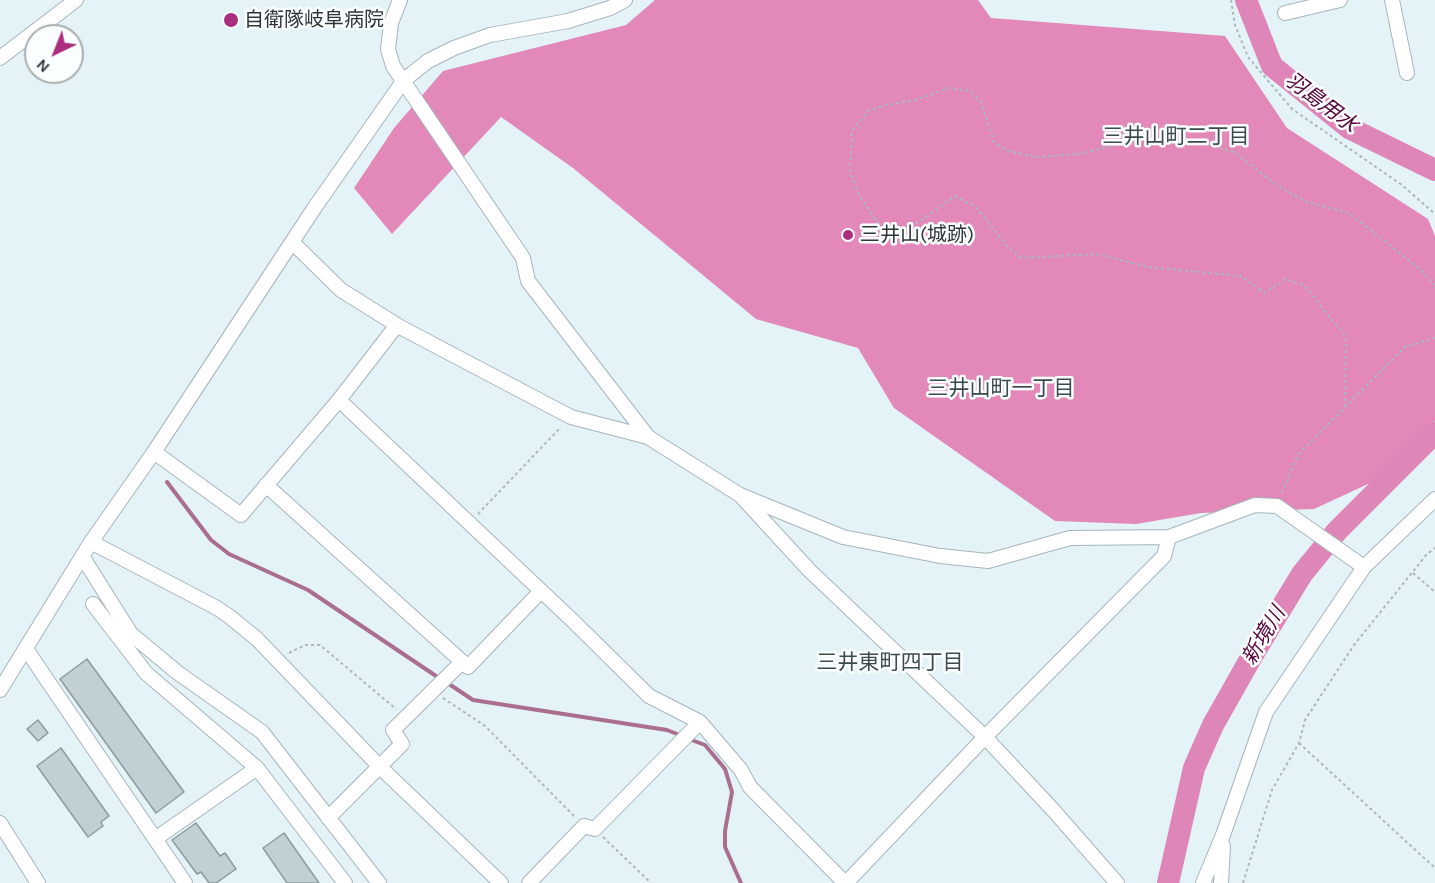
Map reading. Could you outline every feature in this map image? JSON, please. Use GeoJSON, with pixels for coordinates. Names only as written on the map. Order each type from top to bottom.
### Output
{"type":"FeatureCollection","features":[{"type":"Feature","properties":{"kind":"street"},"geometry":{"type":"LineString","coordinates":[[0,58],[61,4],[76,0]]}},
{"type":"Feature","properties":{"kind":"street"},"geometry":{"type":"LineString","coordinates":[[390,0],[394,14]]}},
{"type":"Feature","properties":{"kind":"street"},"geometry":{"type":"LineString","coordinates":[[400,0],[391,22],[388,49],[393,66],[523,258],[528,281],[648,437]]}},
{"type":"Feature","properties":{"kind":"street"},"geometry":{"type":"LineString","coordinates":[[0,690],[91,542],[154,452],[292,242],[404,80],[428,61],[454,48],[490,35],[568,21],[610,8],[625,0]]}},
{"type":"Feature","properties":{"kind":"street"},"geometry":{"type":"LineString","coordinates":[[1285,13],[1340,0]]}},
{"type":"Feature","properties":{"kind":"street"},"geometry":{"type":"LineString","coordinates":[[1392,0],[1407,73]]}},
{"type":"Feature","properties":{"kind":"street"},"geometry":{"type":"LineString","coordinates":[[292,242],[341,290],[397,324],[571,417],[648,437],[740,495],[843,537],[940,556],[988,561],[1070,538],[1169,537],[1255,505],[1276,506],[1360,564]]}},
{"type":"Feature","properties":{"kind":"street"},"geometry":{"type":"LineString","coordinates":[[154,452],[241,515],[339,400],[397,324]]}},
{"type":"Feature","properties":{"kind":"street"},"geometry":{"type":"LineString","coordinates":[[339,400],[649,696],[700,722],[741,771],[750,787],[846,883],[985,737],[1164,556],[1169,537]]}},
{"type":"Feature","properties":{"kind":"street"},"geometry":{"type":"LineString","coordinates":[[266,485],[468,667],[541,591]]}},
{"type":"Feature","properties":{"kind":"street"},"geometry":{"type":"LineString","coordinates":[[740,495],[809,570],[985,737],[1117,883]]}},
{"type":"Feature","properties":{"kind":"street"},"geometry":{"type":"LineString","coordinates":[[1203,883],[1223,835],[1266,712],[1360,564],[1435,499]]}},
{"type":"Feature","properties":{"kind":"street"},"geometry":{"type":"LineString","coordinates":[[91,542],[217,608],[256,639],[380,767],[501,883]]}},
{"type":"Feature","properties":{"kind":"street"},"geometry":{"type":"LineString","coordinates":[[82,556],[131,634],[178,673],[262,732],[380,883]]}},
{"type":"Feature","properties":{"kind":"street"},"geometry":{"type":"LineString","coordinates":[[93,604],[146,673],[257,768],[345,883]]}},
{"type":"Feature","properties":{"kind":"street"},"geometry":{"type":"LineString","coordinates":[[26,649],[185,883]]}},
{"type":"Feature","properties":{"kind":"street"},"geometry":{"type":"LineString","coordinates":[[328,818],[402,744],[393,730],[462,662]]}},
{"type":"Feature","properties":{"kind":"street"},"geometry":{"type":"LineString","coordinates":[[529,883],[700,722]]}},
{"type":"Feature","properties":{"kind":"street"},"geometry":{"type":"LineString","coordinates":[[155,839],[257,768]]}},
{"type":"Feature","properties":{"kind":"street"},"geometry":{"type":"LineString","coordinates":[[0,823],[38,883]]}},
{"type":"Feature","properties":{"kind":"street"},"geometry":{"type":"LineString","coordinates":[[1221,883],[1223,835]]}},
{"type":"Feature","properties":{"kind":"path"},"geometry":{"type":"LineString","coordinates":[[1231,0],[1235,25],[1248,57],[1292,109],[1402,185],[1435,214]]}},
{"type":"Feature","properties":{"kind":"path"},"geometry":{"type":"LineString","coordinates":[[1345,407],[1346,337],[1304,285],[1285,279],[1265,293],[1241,276],[1148,267],[1097,254],[1021,258],[1006,246],[976,207],[955,196],[919,222],[898,231],[877,222],[859,195],[850,172],[852,131],[868,111],[885,105],[916,100],[948,88],[970,91],[981,102],[994,142],[1007,151],[1048,157],[1078,154],[1140,139],[1185,138],[1234,152],[1278,186],[1307,202],[1348,213],[1421,270],[1435,285]]}},
{"type":"Feature","properties":{"kind":"path"},"geometry":{"type":"LineString","coordinates":[[1276,506],[1298,455],[1405,347],[1435,338]]}},
{"type":"Feature","properties":{"kind":"path"},"geometry":{"type":"LineString","coordinates":[[470,523],[571,417]]}},
{"type":"Feature","properties":{"kind":"path"},"geometry":{"type":"LineString","coordinates":[[1244,883],[1272,790],[1299,742],[1305,720],[1354,645],[1427,554],[1435,548]]}},
{"type":"Feature","properties":{"kind":"path"},"geometry":{"type":"LineString","coordinates":[[1413,573],[1435,592]]}},
{"type":"Feature","properties":{"kind":"path"},"geometry":{"type":"LineString","coordinates":[[276,660],[305,645],[320,645],[406,717]]}},
{"type":"Feature","properties":{"kind":"path"},"geometry":{"type":"LineString","coordinates":[[434,691],[485,726],[589,827],[651,883]]}},
{"type":"Feature","properties":{"kind":"path"},"geometry":{"type":"LineString","coordinates":[[1299,742],[1435,868]]}},
{"type":"Feature","properties":{"kind":"shaded area"},"geometry":{"type":"Polygon","coordinates":[[[655,0],[978,0],[991,18],[1225,36],[1287,128],[1428,219],[1435,236],[1435,421],[1381,478],[1314,509],[1201,513],[1136,524],[1055,521],[894,408],[858,348],[756,319],[573,168],[501,117],[392,234],[354,188],[394,128],[443,71],[626,25],[655,0]]]}},
{"type":"Feature","properties":{"kind":"building"},"geometry":{"type":"Polygon","coordinates":[[[87,659],[184,792],[156,813],[60,679],[87,659]]]}},
{"type":"Feature","properties":{"kind":"building"},"geometry":{"type":"Polygon","coordinates":[[[38,720],[48,733],[38,741],[27,729],[38,720]]]}},
{"type":"Feature","properties":{"kind":"building"},"geometry":{"type":"Polygon","coordinates":[[[61,748],[109,816],[101,822],[103,826],[88,837],[37,766],[61,748]]]}},
{"type":"Feature","properties":{"kind":"building"},"geometry":{"type":"Polygon","coordinates":[[[196,823],[220,856],[225,853],[236,869],[216,883],[209,883],[201,872],[197,874],[172,840],[196,823]]]}},
{"type":"Feature","properties":{"kind":"building"},"geometry":{"type":"Polygon","coordinates":[[[284,833],[319,883],[287,883],[263,848],[284,833]]]}},
{"type":"Feature","properties":{"kind":"waterway","name":"羽島用水"},"geometry":{"type":"LineString","coordinates":[[1246,0],[1272,66],[1349,128],[1435,170]]}},
{"type":"Feature","properties":{"kind":"waterway","name":"新境川"},"geometry":{"type":"LineString","coordinates":[[1168,883],[1194,768],[1213,725],[1252,656],[1302,574],[1337,531],[1435,433]]}},
{"type":"Feature","properties":{"kind":"waterway"},"geometry":{"type":"LineString","coordinates":[[167,482],[211,540],[229,554],[308,590],[439,678]]}},
{"type":"Feature","properties":{"kind":"waterway"},"geometry":{"type":"LineString","coordinates":[[446,682],[473,700],[667,730],[682,736]]}},
{"type":"Feature","properties":{"kind":"waterway"},"geometry":{"type":"LineString","coordinates":[[689,739],[705,745],[725,769],[732,792],[725,831],[725,847],[741,883]]}},
{"type":"Feature","properties":{"kind":"place","name":"自衛隊岐阜病院"},"geometry":{"type":"Point","coordinates":[231,20]}},
{"type":"Feature","properties":{"kind":"place","name":"三井山(城跡)"},"geometry":{"type":"Point","coordinates":[848,235]}},
{"type":"Feature","properties":{"kind":"district","name":"三井山町二丁目"},"geometry":{"type":"Point","coordinates":[1176,137]}},
{"type":"Feature","properties":{"kind":"district","name":"三井山町一丁目"},"geometry":{"type":"Point","coordinates":[1001,389]}},
{"type":"Feature","properties":{"kind":"district","name":"三井東町四丁目"},"geometry":{"type":"Point","coordinates":[890,663]}}]}
